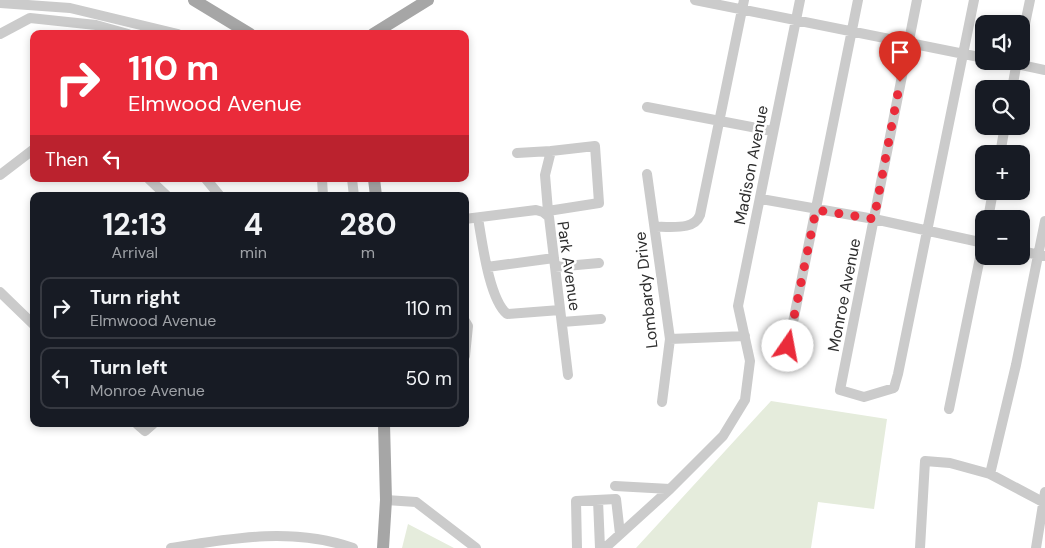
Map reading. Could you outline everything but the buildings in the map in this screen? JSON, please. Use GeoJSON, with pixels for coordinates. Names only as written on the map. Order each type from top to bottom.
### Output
{"type":"FeatureCollection","features":[{"type":"Feature","properties":{"kind":"main road"},"geometry":{"type":"LineString","coordinates":[[379,30],[428,0]]}},
{"type":"Feature","properties":{"kind":"main road"},"geometry":{"type":"LineString","coordinates":[[197,1],[244,30]]}},
{"type":"Feature","properties":{"kind":"main road"},"geometry":{"type":"LineString","coordinates":[[383,548],[386,500],[384,427]]}},
{"type":"Feature","properties":{"kind":"street"},"geometry":{"type":"LineString","coordinates":[[695,0],[743,5],[796,20],[975,56]]}},
{"type":"Feature","properties":{"kind":"street","name":"Madison Avenue"},"geometry":{"type":"LineString","coordinates":[[605,548],[670,489],[723,436],[746,400],[750,361],[738,306],[800,0]]}},
{"type":"Feature","properties":{"kind":"street"},"geometry":{"type":"LineString","coordinates":[[788,346],[858,0]]}},
{"type":"Feature","properties":{"kind":"street","name":"Monroe Avenue"},"geometry":{"type":"LineString","coordinates":[[917,0],[840,390],[864,397],[894,388],[927,231]]}},
{"type":"Feature","properties":{"kind":"street"},"geometry":{"type":"LineString","coordinates":[[927,231],[974,0]]}},
{"type":"Feature","properties":{"kind":"street"},"geometry":{"type":"LineString","coordinates":[[1027,15],[1030,0]]}},
{"type":"Feature","properties":{"kind":"street"},"geometry":{"type":"LineString","coordinates":[[0,2],[70,8],[161,30]]}},
{"type":"Feature","properties":{"kind":"street"},"geometry":{"type":"LineString","coordinates":[[656,227],[690,225],[698,220],[743,5]]}},
{"type":"Feature","properties":{"kind":"street"},"geometry":{"type":"LineString","coordinates":[[0,34],[30,18],[96,25],[114,30]]}},
{"type":"Feature","properties":{"kind":"street"},"geometry":{"type":"LineString","coordinates":[[1030,66],[1045,70]]}},
{"type":"Feature","properties":{"kind":"street"},"geometry":{"type":"LineString","coordinates":[[648,107],[772,131]]}},
{"type":"Feature","properties":{"kind":"street"},"geometry":{"type":"LineString","coordinates":[[517,154],[595,146],[599,203],[546,212],[545,175],[551,151]]}},
{"type":"Feature","properties":{"kind":"street"},"geometry":{"type":"LineString","coordinates":[[0,175],[30,152]]}},
{"type":"Feature","properties":{"kind":"street","name":"Lombardy Drive"},"geometry":{"type":"LineString","coordinates":[[647,174],[656,227],[670,338],[662,402]]}},
{"type":"Feature","properties":{"kind":"street"},"geometry":{"type":"LineString","coordinates":[[152,182],[163,192]]}},
{"type":"Feature","properties":{"kind":"street"},"geometry":{"type":"LineString","coordinates":[[208,182],[217,192]]}},
{"type":"Feature","properties":{"kind":"street"},"geometry":{"type":"LineString","coordinates":[[761,199],[975,240]]}},
{"type":"Feature","properties":{"kind":"street","name":"Park Avenue"},"geometry":{"type":"LineString","coordinates":[[469,219],[536,210],[546,212],[549,217],[568,375]]}},
{"type":"Feature","properties":{"kind":"street"},"geometry":{"type":"LineString","coordinates":[[478,218],[487,267],[501,309],[507,314],[560,310]]}},
{"type":"Feature","properties":{"kind":"street"},"geometry":{"type":"LineString","coordinates":[[990,474],[1042,255],[1045,221]]}},
{"type":"Feature","properties":{"kind":"street"},"geometry":{"type":"LineString","coordinates":[[487,267],[555,263],[599,263]]}},
{"type":"Feature","properties":{"kind":"street"},"geometry":{"type":"LineString","coordinates":[[949,409],[978,265]]}},
{"type":"Feature","properties":{"kind":"street"},"geometry":{"type":"LineString","coordinates":[[0,292],[30,321]]}},
{"type":"Feature","properties":{"kind":"street"},"geometry":{"type":"LineString","coordinates":[[562,322],[601,319]]}},
{"type":"Feature","properties":{"kind":"street"},"geometry":{"type":"LineString","coordinates":[[670,338],[745,336]]}},
{"type":"Feature","properties":{"kind":"street"},"geometry":{"type":"LineString","coordinates":[[140,427],[145,432],[150,427]]}},
{"type":"Feature","properties":{"kind":"street"},"geometry":{"type":"LineString","coordinates":[[920,548],[925,461],[950,463],[990,474],[1044,497],[1036,548]]}},
{"type":"Feature","properties":{"kind":"street"},"geometry":{"type":"LineString","coordinates":[[614,486],[670,489]]}},
{"type":"Feature","properties":{"kind":"street"},"geometry":{"type":"LineString","coordinates":[[577,548],[576,502],[616,499],[620,534]]}},
{"type":"Feature","properties":{"kind":"street"},"geometry":{"type":"LineString","coordinates":[[386,500],[416,502],[476,548]]}},
{"type":"Feature","properties":{"kind":"street"},"geometry":{"type":"LineString","coordinates":[[598,500],[600,548]]}},
{"type":"Feature","properties":{"kind":"street"},"geometry":{"type":"LineString","coordinates":[[171,548],[245,536],[286,535],[332,540],[353,548]]}},
{"type":"Feature","properties":{"kind":"green space"},"geometry":{"type":"Polygon","coordinates":[[[771,401],[887,419],[874,509],[818,502],[811,548],[636,548],[771,401]]]}},
{"type":"Feature","properties":{"kind":"green space"},"geometry":{"type":"Polygon","coordinates":[[[408,524],[454,548],[402,548],[408,524]]]}},
{"type":"Feature","properties":{"kind":"route"},"geometry":{"type":"LineString","coordinates":[[788,346],[816,210],[874,219],[900,82]]}}]}
